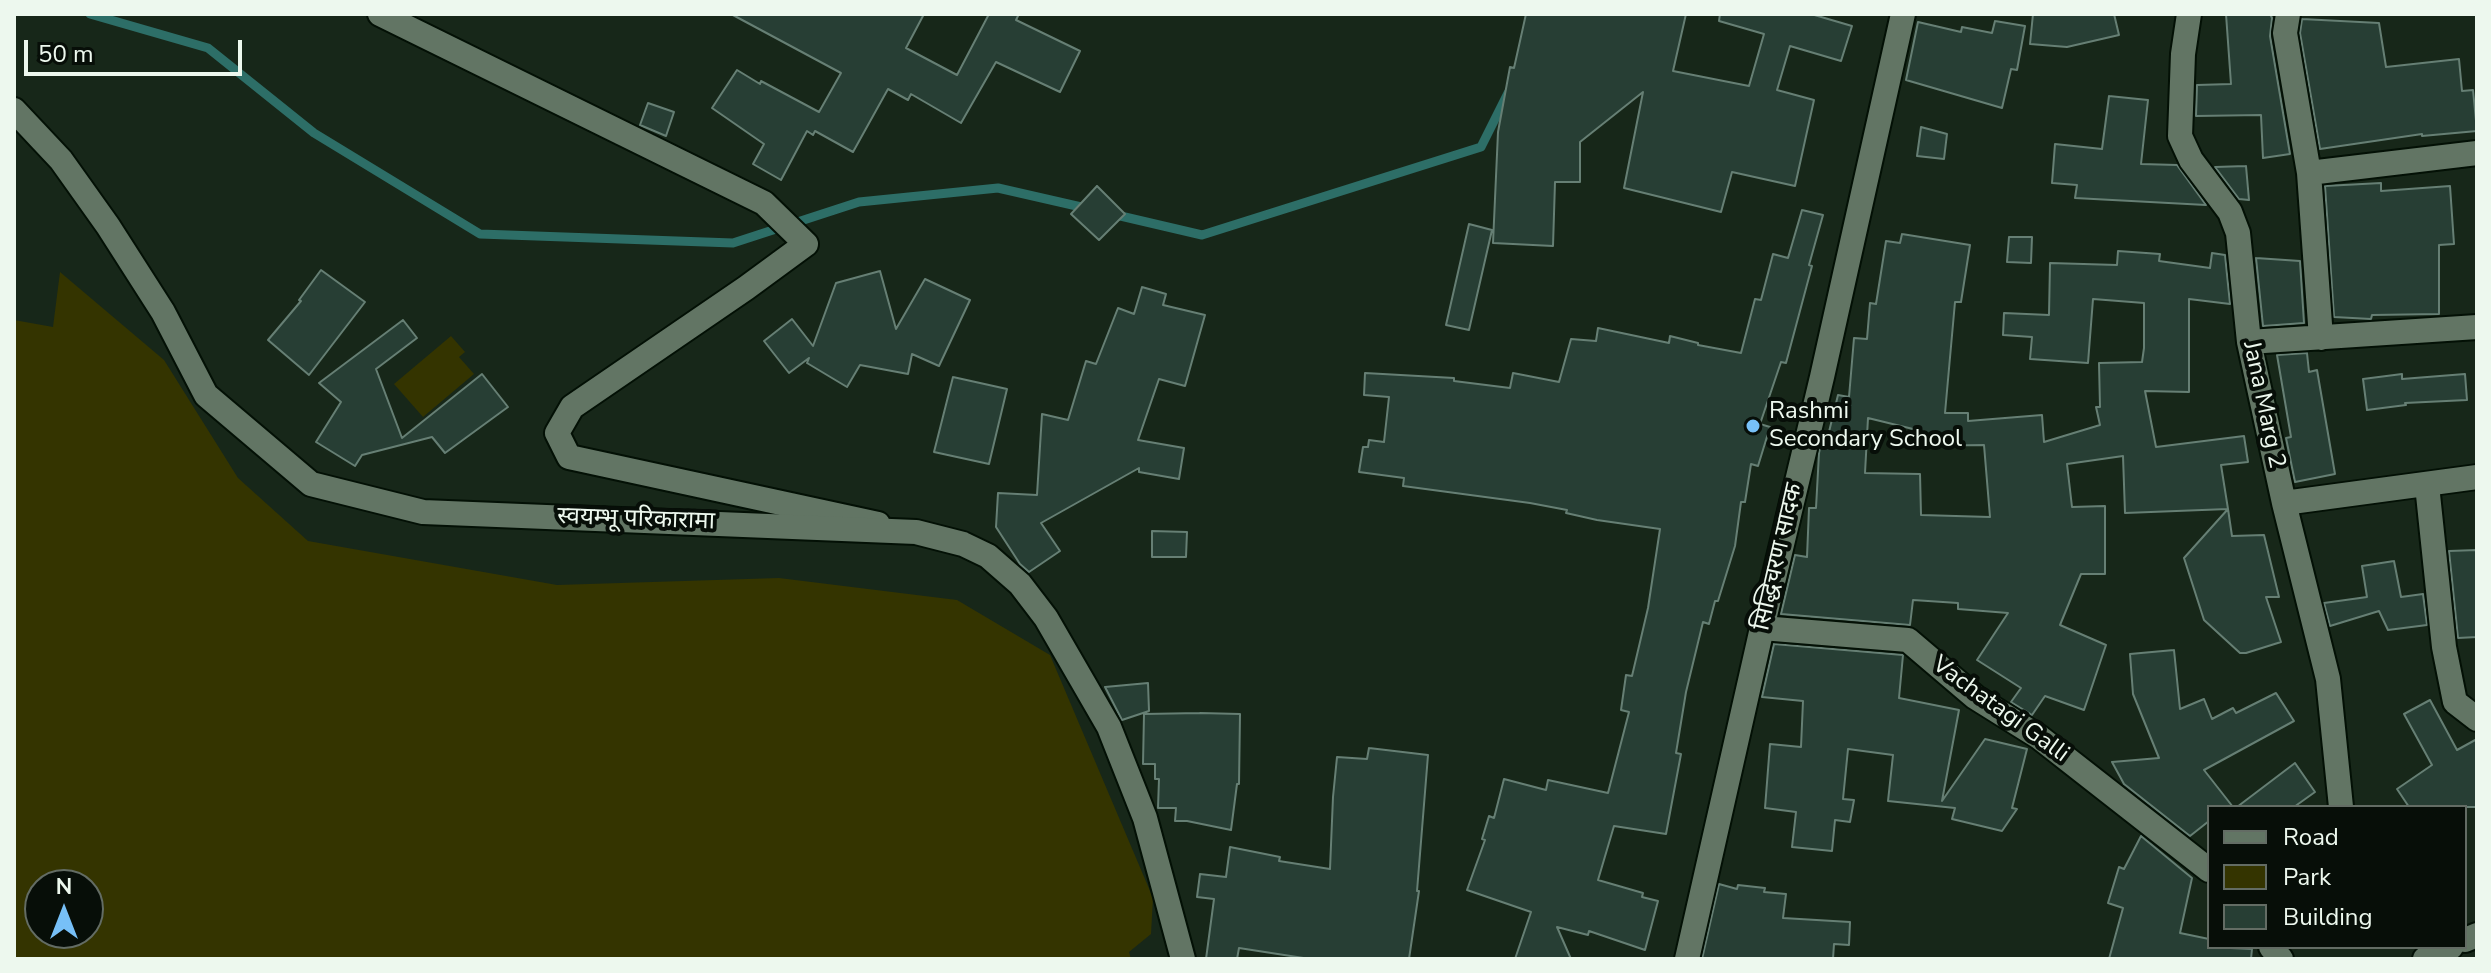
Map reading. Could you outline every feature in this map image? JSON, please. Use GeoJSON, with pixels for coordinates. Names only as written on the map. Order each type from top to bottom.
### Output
{"type":"FeatureCollection","features":[{"type":"Feature","properties":{"kind":"street"},"geometry":{"type":"LineString","coordinates":[[380,14],[764,203],[806,244],[572,407],[557,433],[569,457],[916,532]]}},
{"type":"Feature","properties":{"kind":"street","name":"सिद्धिचरण सादक"},"geometry":{"type":"LineString","coordinates":[[1687,959],[1903,14]]}},
{"type":"Feature","properties":{"kind":"street","name":"Jana Marg 2"},"geometry":{"type":"LineString","coordinates":[[2189,14],[2183,54],[2180,136],[2191,160],[2230,212],[2238,233],[2249,342],[2284,503],[2328,679],[2341,805]]}},
{"type":"Feature","properties":{"kind":"street"},"geometry":{"type":"LineString","coordinates":[[2288,14],[2285,33],[2309,173],[2321,338]]}},
{"type":"Feature","properties":{"kind":"street","name":"स्वयम्भू परिकारामा"},"geometry":{"type":"LineString","coordinates":[[14,110],[61,160],[108,226],[163,312],[206,395],[311,484],[423,512],[916,532],[963,544],[988,556],[1020,584],[1046,618],[1114,740],[1145,818],[1183,959]]}},
{"type":"Feature","properties":{"kind":"street"},"geometry":{"type":"LineString","coordinates":[[2309,173],[2477,153]]}},
{"type":"Feature","properties":{"kind":"street"},"geometry":{"type":"LineString","coordinates":[[2249,342],[2477,327]]}},
{"type":"Feature","properties":{"kind":"street"},"geometry":{"type":"LineString","coordinates":[[2284,503],[2477,477]]}},
{"type":"Feature","properties":{"kind":"street"},"geometry":{"type":"LineString","coordinates":[[2427,485],[2444,647],[2455,702],[2477,719]]}},
{"type":"Feature","properties":{"kind":"street","name":"Vachatagi Galli"},"geometry":{"type":"LineString","coordinates":[[1762,628],[1908,640],[1975,697],[2039,737],[2207,868]]}},
{"type":"Feature","properties":{"kind":"street"},"geometry":{"type":"LineString","coordinates":[[2425,959],[2447,949]]}},
{"type":"Feature","properties":{"kind":"green space"},"geometry":{"type":"Polygon","coordinates":[[[60,272],[164,360],[238,478],[308,541],[557,585],[779,578],[957,600],[1050,655],[1153,898],[1151,934],[1129,952],[1131,959],[14,959],[14,320],[53,327],[60,272]]]}},
{"type":"Feature","properties":{"kind":"green space"},"geometry":{"type":"Polygon","coordinates":[[[451,336],[465,352],[459,357],[474,374],[423,417],[394,384],[451,336]]]}},
{"type":"Feature","properties":{"kind":"building"},"geometry":{"type":"Polygon","coordinates":[[[731,14],[924,14],[906,48],[957,75],[989,14],[1019,14],[1016,20],[1080,51],[1060,92],[996,62],[961,123],[911,94],[908,100],[888,89],[853,152],[815,131],[813,135],[807,131],[781,180],[753,164],[764,144],[712,108],[737,70],[819,112],[841,73],[731,14]]]}},
{"type":"Feature","properties":{"kind":"building"},"geometry":{"type":"Polygon","coordinates":[[[1526,14],[1686,14],[1673,71],[1749,86],[1764,34],[1719,21],[1720,14],[1811,14],[1852,26],[1841,61],[1790,46],[1777,90],[1814,100],[1795,186],[1732,172],[1721,212],[1624,188],[1643,92],[1580,142],[1580,182],[1555,182],[1553,246],[1493,243],[1498,132],[1510,67],[1514,68],[1526,14]]]}},
{"type":"Feature","properties":{"kind":"building"},"geometry":{"type":"Polygon","coordinates":[[[2033,14],[2114,14],[2119,35],[2067,47],[2030,44],[2033,14]]]}},
{"type":"Feature","properties":{"kind":"building"},"geometry":{"type":"Polygon","coordinates":[[[2226,14],[2270,14],[2272,18],[2270,36],[2290,154],[2263,158],[2261,115],[2196,116],[2197,85],[2231,84],[2226,14]]]}},
{"type":"Feature","properties":{"kind":"building"},"geometry":{"type":"Polygon","coordinates":[[[2302,19],[2379,23],[2386,67],[2459,59],[2462,91],[2473,90],[2477,131],[2422,134],[2320,149],[2300,33],[2302,19]]]}},
{"type":"Feature","properties":{"kind":"building"},"geometry":{"type":"Polygon","coordinates":[[[1995,21],[2025,26],[2017,70],[2011,69],[2002,108],[1906,80],[1918,22],[1961,32],[1962,27],[1992,33],[1995,21]]]}},
{"type":"Feature","properties":{"kind":"building"},"geometry":{"type":"Polygon","coordinates":[[[2109,96],[2148,100],[2141,164],[2177,165],[2206,205],[2075,198],[2077,185],[2052,183],[2055,144],[2102,149],[2109,96]]]}},
{"type":"Feature","properties":{"kind":"building"},"geometry":{"type":"Polygon","coordinates":[[[648,103],[674,112],[666,136],[640,125],[648,103]]]}},
{"type":"Feature","properties":{"kind":"building"},"geometry":{"type":"Polygon","coordinates":[[[1921,127],[1947,134],[1944,159],[1917,156],[1921,127]]]}},
{"type":"Feature","properties":{"kind":"building"},"geometry":{"type":"Polygon","coordinates":[[[2246,166],[2249,200],[2239,199],[2215,167],[2246,166]]]}},
{"type":"Feature","properties":{"kind":"building"},"geometry":{"type":"Polygon","coordinates":[[[2381,183],[2381,191],[2450,186],[2454,244],[2439,245],[2439,314],[2372,315],[2371,319],[2334,317],[2325,186],[2381,183]]]}},
{"type":"Feature","properties":{"kind":"building"},"geometry":{"type":"Polygon","coordinates":[[[1097,186],[1125,214],[1099,240],[1071,214],[1097,186]]]}},
{"type":"Feature","properties":{"kind":"building"},"geometry":{"type":"Polygon","coordinates":[[[1802,210],[1823,215],[1809,265],[1812,266],[1786,363],[1781,362],[1760,424],[1770,427],[1758,466],[1751,464],[1745,502],[1741,502],[1735,546],[1709,624],[1703,622],[1686,692],[1676,753],[1681,754],[1666,834],[1614,826],[1598,880],[1643,893],[1642,897],[1658,901],[1645,950],[1589,931],[1588,935],[1557,927],[1571,959],[1515,959],[1531,912],[1467,890],[1485,840],[1482,839],[1489,816],[1494,818],[1504,779],[1546,790],[1548,780],[1608,793],[1629,712],[1621,710],[1626,675],[1632,676],[1648,608],[1660,529],[1597,520],[1530,503],[1403,486],[1404,478],[1359,472],[1363,447],[1368,447],[1369,440],[1384,442],[1389,397],[1364,395],[1365,373],[1454,378],[1454,381],[1510,388],[1513,373],[1559,382],[1571,339],[1596,341],[1598,328],[1669,343],[1670,336],[1741,353],[1755,299],[1761,300],[1773,254],[1788,258],[1802,210]]]}},
{"type":"Feature","properties":{"kind":"building"},"geometry":{"type":"Polygon","coordinates":[[[1469,224],[1492,230],[1469,330],[1446,325],[1469,224]]]}},
{"type":"Feature","properties":{"kind":"building"},"geometry":{"type":"Polygon","coordinates":[[[1902,234],[1970,245],[1961,302],[1955,302],[1945,413],[1968,413],[1968,421],[2042,415],[2044,442],[2100,425],[2096,407],[2100,407],[2099,363],[2142,362],[2144,348],[2144,303],[2093,299],[2088,363],[2030,359],[2032,337],[2003,335],[2004,313],[2049,315],[2050,263],[2117,265],[2118,251],[2160,254],[2159,261],[2210,268],[2212,253],[2225,255],[2230,304],[2189,299],[2189,392],[2145,391],[2156,447],[2244,436],[2248,462],[2221,465],[2228,509],[2125,513],[2123,456],[2067,464],[2072,507],[2105,506],[2105,574],[2081,574],[2060,625],[2106,645],[2084,710],[2045,696],[2032,715],[2011,702],[2021,688],[1977,660],[2008,613],[1958,609],[1958,603],[1913,600],[1910,625],[1781,614],[1795,555],[1807,557],[1809,508],[1816,508],[1822,439],[1827,440],[1838,395],[1849,397],[1854,338],[1867,339],[1870,303],[1876,304],[1886,241],[1900,243],[1902,234]],[[1868,418],[1865,473],[1920,474],[1921,515],[1990,517],[1984,445],[1917,446],[1917,430],[1868,418]]]}},
{"type":"Feature","properties":{"kind":"building"},"geometry":{"type":"Polygon","coordinates":[[[2009,237],[2032,237],[2031,263],[2007,262],[2009,237]]]}},
{"type":"Feature","properties":{"kind":"building"},"geometry":{"type":"Polygon","coordinates":[[[2256,258],[2300,261],[2304,323],[2263,326],[2256,258]]]}},
{"type":"Feature","properties":{"kind":"building"},"geometry":{"type":"Polygon","coordinates":[[[321,270],[365,302],[309,375],[268,340],[301,301],[321,270]]]}},
{"type":"Feature","properties":{"kind":"building"},"geometry":{"type":"Polygon","coordinates":[[[880,271],[896,329],[925,279],[970,300],[939,366],[912,354],[908,374],[860,365],[847,387],[807,363],[809,358],[789,373],[764,341],[792,319],[813,346],[836,283],[880,271]]]}},
{"type":"Feature","properties":{"kind":"building"},"geometry":{"type":"Polygon","coordinates":[[[1142,287],[1166,294],[1163,305],[1205,315],[1185,386],[1159,379],[1138,440],[1184,448],[1179,479],[1139,472],[1139,468],[1041,523],[1060,551],[1029,572],[1020,564],[996,527],[998,493],[1037,495],[1042,414],[1068,420],[1086,361],[1096,364],[1118,308],[1134,314],[1142,287]]]}},
{"type":"Feature","properties":{"kind":"building"},"geometry":{"type":"Polygon","coordinates":[[[403,320],[417,338],[376,369],[402,438],[482,374],[508,407],[445,453],[432,437],[362,455],[355,466],[316,442],[341,402],[319,383],[403,320]]]}},
{"type":"Feature","properties":{"kind":"building"},"geometry":{"type":"Polygon","coordinates":[[[2307,353],[2309,372],[2317,370],[2335,474],[2295,482],[2286,438],[2291,437],[2277,355],[2307,353]]]}},
{"type":"Feature","properties":{"kind":"building"},"geometry":{"type":"Polygon","coordinates":[[[2402,374],[2402,379],[2465,374],[2467,400],[2405,403],[2367,410],[2363,379],[2402,374]]]}},
{"type":"Feature","properties":{"kind":"building"},"geometry":{"type":"Polygon","coordinates":[[[953,377],[1007,389],[989,464],[934,452],[953,377]]]}},
{"type":"Feature","properties":{"kind":"building"},"geometry":{"type":"Polygon","coordinates":[[[2228,509],[2232,536],[2264,535],[2279,597],[2266,597],[2281,642],[2246,653],[2240,653],[2204,620],[2184,558],[2228,509]]]}},
{"type":"Feature","properties":{"kind":"building"},"geometry":{"type":"Polygon","coordinates":[[[1152,531],[1187,532],[1186,557],[1152,557],[1152,531]]]}},
{"type":"Feature","properties":{"kind":"building"},"geometry":{"type":"Polygon","coordinates":[[[2477,550],[2477,637],[2458,638],[2449,551],[2477,550]]]}},
{"type":"Feature","properties":{"kind":"building"},"geometry":{"type":"Polygon","coordinates":[[[2394,561],[2401,597],[2423,594],[2427,625],[2388,630],[2379,611],[2330,626],[2324,603],[2367,597],[2362,566],[2394,561]]]}},
{"type":"Feature","properties":{"kind":"building"},"geometry":{"type":"Polygon","coordinates":[[[1774,644],[1903,655],[1899,698],[1959,710],[1942,801],[1985,739],[2027,749],[2012,808],[2017,809],[2002,831],[1952,819],[1955,808],[1888,801],[1893,755],[1848,749],[1843,799],[1854,800],[1850,822],[1835,820],[1832,851],[1792,847],[1796,812],[1765,808],[1770,744],[1801,747],[1803,701],[1762,697],[1774,644]]]}},
{"type":"Feature","properties":{"kind":"building"},"geometry":{"type":"Polygon","coordinates":[[[2174,650],[2180,709],[2204,699],[2212,719],[2233,708],[2236,713],[2276,693],[2294,721],[2204,770],[2231,805],[2207,805],[2207,823],[2190,836],[2124,784],[2112,762],[2159,758],[2133,694],[2130,654],[2174,650]]]}},
{"type":"Feature","properties":{"kind":"building"},"geometry":{"type":"Polygon","coordinates":[[[1148,683],[1149,711],[1122,720],[1105,687],[1148,683]]]}},
{"type":"Feature","properties":{"kind":"building"},"geometry":{"type":"Polygon","coordinates":[[[2430,700],[2457,750],[2477,739],[2477,807],[2408,805],[2397,789],[2432,765],[2404,714],[2430,700]]]}},
{"type":"Feature","properties":{"kind":"building"},"geometry":{"type":"Polygon","coordinates":[[[1144,714],[1240,714],[1239,784],[1231,830],[1175,821],[1176,808],[1158,808],[1159,779],[1155,779],[1155,764],[1143,764],[1144,714]]]}},
{"type":"Feature","properties":{"kind":"building"},"geometry":{"type":"Polygon","coordinates":[[[1369,748],[1428,755],[1419,891],[1409,959],[1310,959],[1239,948],[1237,959],[1206,959],[1214,899],[1197,897],[1200,874],[1226,877],[1230,847],[1280,857],[1279,861],[1330,869],[1337,757],[1367,759],[1369,748]]]}},
{"type":"Feature","properties":{"kind":"building"},"geometry":{"type":"Polygon","coordinates":[[[2295,763],[2315,792],[2297,805],[2240,805],[2295,763]]]}},
{"type":"Feature","properties":{"kind":"building"},"geometry":{"type":"Polygon","coordinates":[[[2141,836],[2192,878],[2180,933],[2207,939],[2207,949],[2252,949],[2251,959],[2109,959],[2123,908],[2108,903],[2119,867],[2124,869],[2141,836]]]}},
{"type":"Feature","properties":{"kind":"building"},"geometry":{"type":"Polygon","coordinates":[[[1719,884],[1737,889],[1738,885],[1765,888],[1764,892],[1786,894],[1783,918],[1850,922],[1849,945],[1834,944],[1833,959],[1702,959],[1719,884]]]}},
{"type":"Feature","properties":{"kind":"waterway"},"geometry":{"type":"LineString","coordinates":[[90,14],[208,48],[314,133],[480,234],[733,243],[859,202],[998,188],[1090,209]]}},
{"type":"Feature","properties":{"kind":"waterway"},"geometry":{"type":"LineString","coordinates":[[1112,214],[1202,235],[1481,147],[1508,93]]}},
{"type":"Feature","properties":{"kind":"place","name":"Rashmi Secondary School"},"geometry":{"type":"Point","coordinates":[1753,426]}}]}
